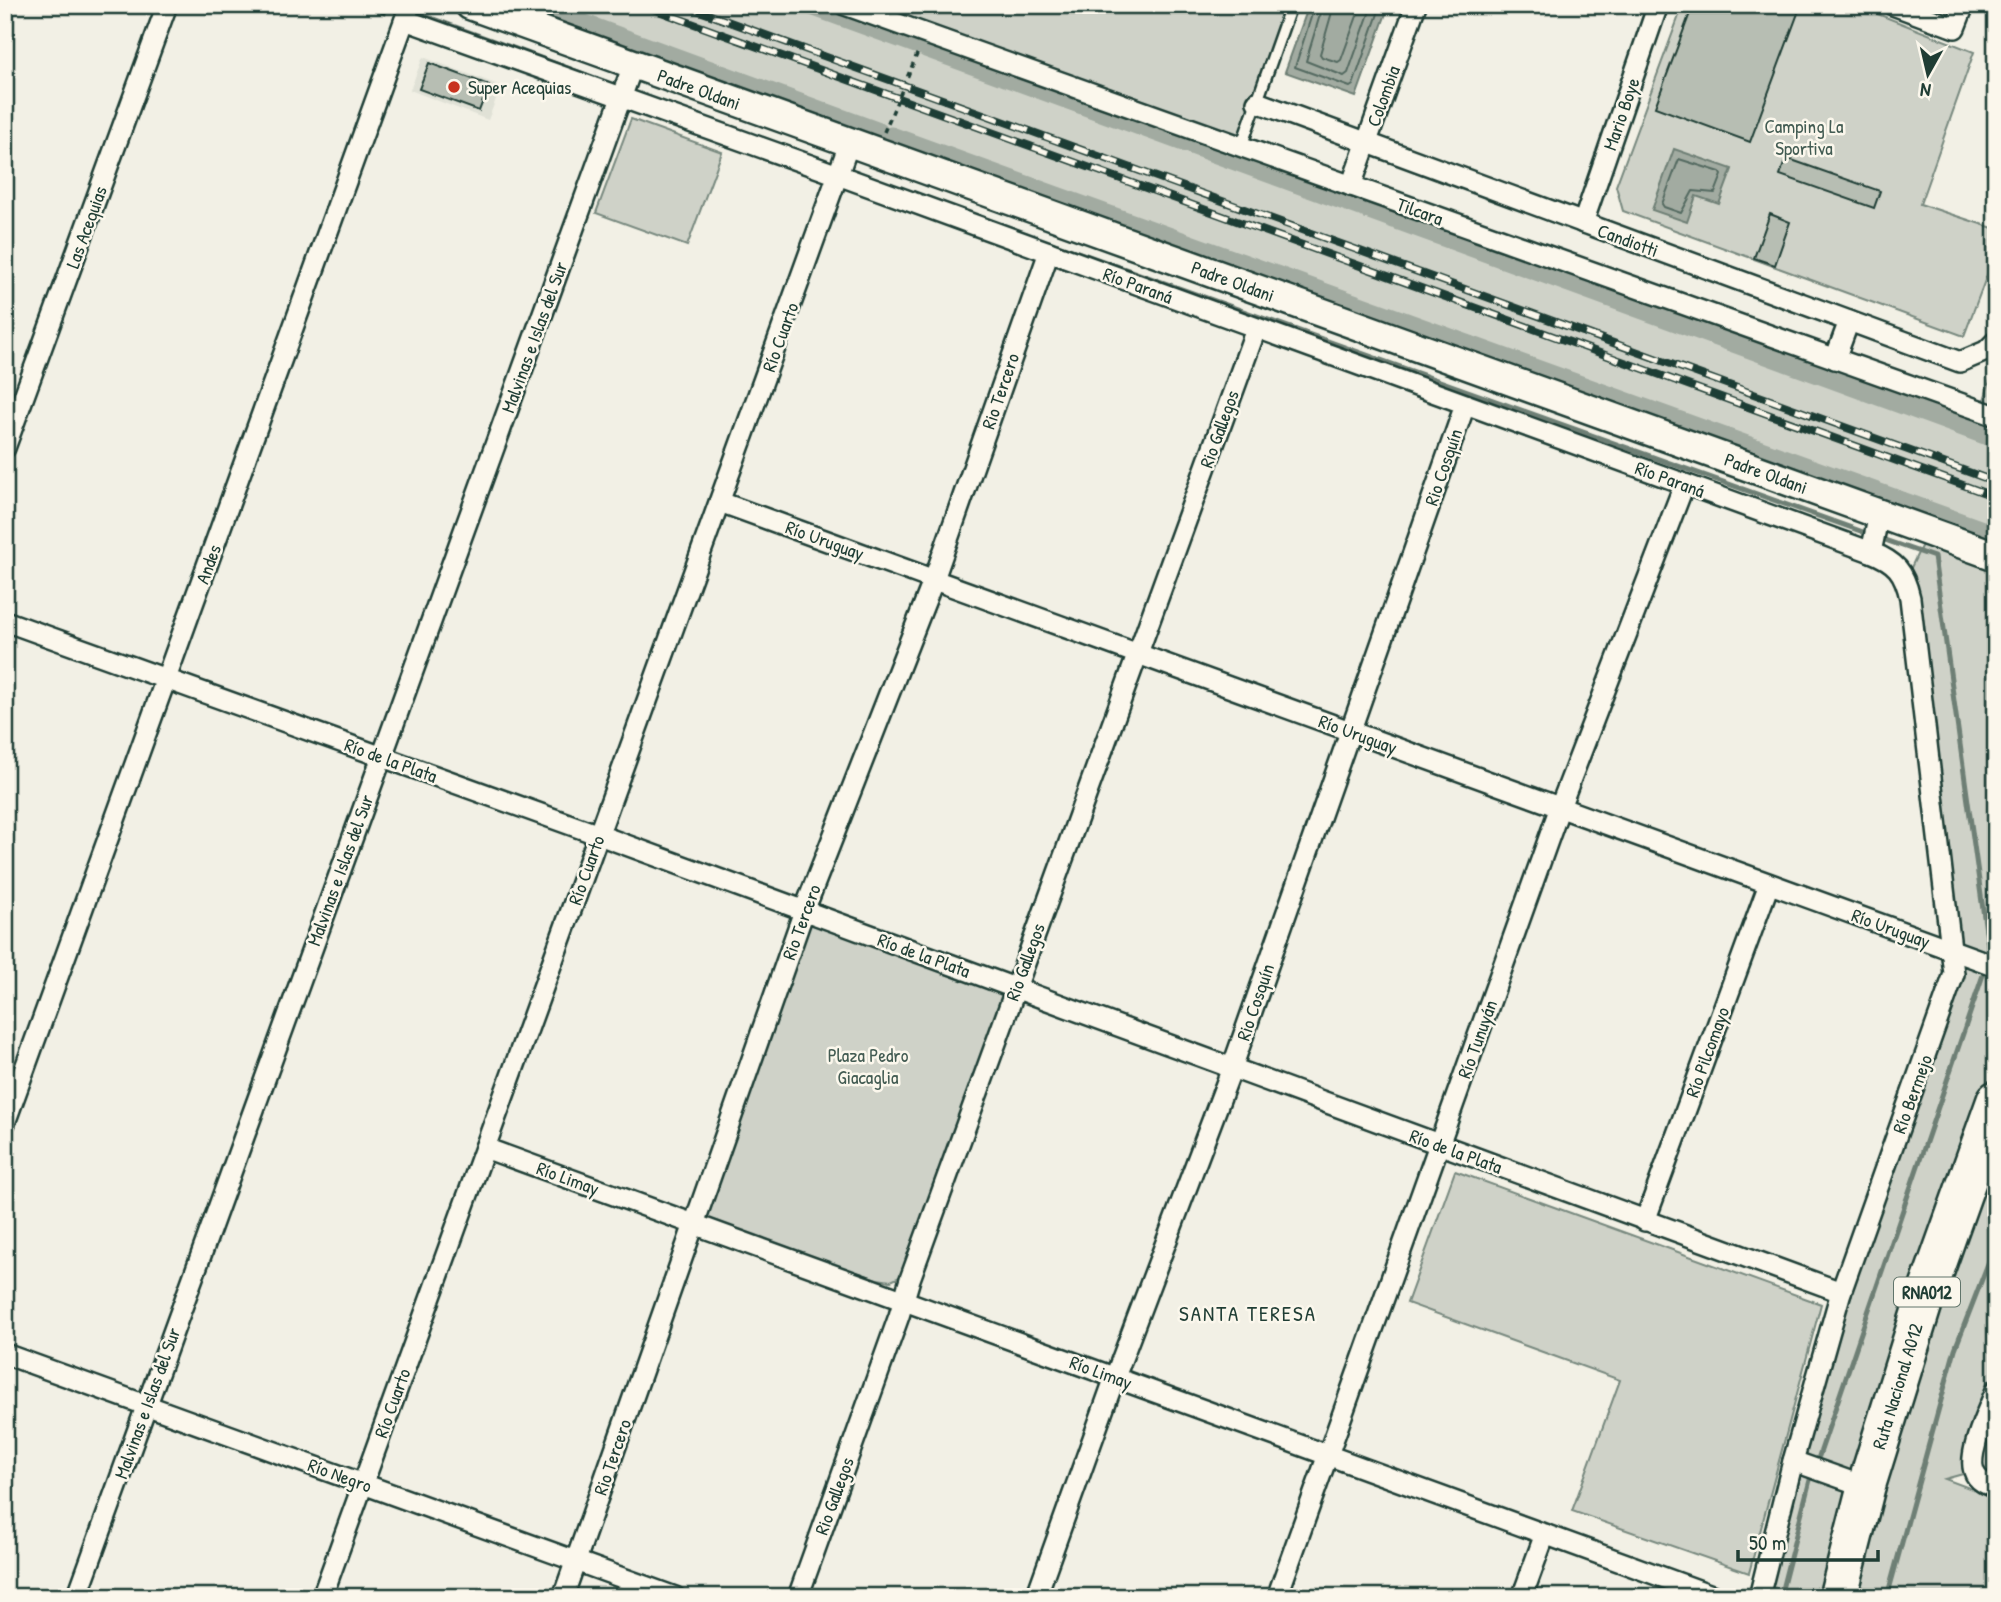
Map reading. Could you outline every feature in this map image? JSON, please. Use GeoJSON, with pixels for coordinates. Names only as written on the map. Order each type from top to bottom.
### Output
{"type":"FeatureCollection","features":[{"type":"Feature","properties":{"kind":"highway","name":"Ruta Nacional A012"},"geometry":{"type":"LineString","coordinates":[[1838,1597],[1866,1487],[1922,1307],[1996,1100]]}},
{"type":"Feature","properties":{"kind":"main road","name":"Padre Oldani"},"geometry":{"type":"LineString","coordinates":[[470,5],[1996,556]]}},
{"type":"Feature","properties":{"kind":"street","name":"Las Acequias"},"geometry":{"type":"LineString","coordinates":[[5,448],[167,5]]}},
{"type":"Feature","properties":{"kind":"street","name":"Tilcara"},"geometry":{"type":"LineString","coordinates":[[845,5],[1996,416]]}},
{"type":"Feature","properties":{"kind":"street","name":"Colombia"},"geometry":{"type":"LineString","coordinates":[[1351,186],[1416,5]]}},
{"type":"Feature","properties":{"kind":"street","name":"Mario Boye"},"geometry":{"type":"LineString","coordinates":[[1583,223],[1658,5]]}},
{"type":"Feature","properties":{"kind":"street"},"geometry":{"type":"LineString","coordinates":[[1893,5],[1955,28],[1964,5]]}},
{"type":"Feature","properties":{"kind":"street","name":"Río Paraná"},"geometry":{"type":"LineString","coordinates":[[408,13],[621,97],[1871,552],[1889,559],[1906,578]]}},
{"type":"Feature","properties":{"kind":"street","name":"Andes"},"geometry":{"type":"LineString","coordinates":[[5,1123],[408,13]]}},
{"type":"Feature","properties":{"kind":"street","name":"Malvinas e Islas del Sur"},"geometry":{"type":"LineString","coordinates":[[77,1597],[633,65]]}},
{"type":"Feature","properties":{"kind":"street","name":"Candiotti"},"geometry":{"type":"LineString","coordinates":[[1257,102],[1960,362],[1986,351],[1996,341]]}},
{"type":"Feature","properties":{"kind":"street","name":"Río Cuarto"},"geometry":{"type":"LineString","coordinates":[[322,1597],[838,175],[862,148]]}},
{"type":"Feature","properties":{"kind":"street","name":"Rio Tercero"},"geometry":{"type":"LineString","coordinates":[[563,1597],[804,911],[934,579],[1049,252]]}},
{"type":"Feature","properties":{"kind":"street"},"geometry":{"type":"LineString","coordinates":[[1835,359],[1849,321]]}},
{"type":"Feature","properties":{"kind":"street","name":"Rio Gallegos"},"geometry":{"type":"LineString","coordinates":[[798,1597],[1256,328]]}},
{"type":"Feature","properties":{"kind":"street","name":"Rio Cosquín"},"geometry":{"type":"LineString","coordinates":[[1036,1597],[1115,1377],[1232,1068],[1465,405]]}},
{"type":"Feature","properties":{"kind":"street","name":"Río Tunuyán"},"geometry":{"type":"LineString","coordinates":[[1277,1597],[1560,807],[1685,485]]}},
{"type":"Feature","properties":{"kind":"street","name":"Río Uruguay"},"geometry":{"type":"LineString","coordinates":[[720,502],[1996,966]]}},
{"type":"Feature","properties":{"kind":"street"},"geometry":{"type":"LineString","coordinates":[[1871,552],[1879,514]]}},
{"type":"Feature","properties":{"kind":"street","name":"Río Bermejo"},"geometry":{"type":"LineString","coordinates":[[1759,1597],[1793,1461],[1841,1292],[1954,974],[1906,578]]}},
{"type":"Feature","properties":{"kind":"street","name":"Río de la Plata"},"geometry":{"type":"LineString","coordinates":[[5,621],[599,835],[1841,1292]]}},
{"type":"Feature","properties":{"kind":"street","name":"Río Pilcomayo"},"geometry":{"type":"LineString","coordinates":[[1645,1221],[1769,884]]}},
{"type":"Feature","properties":{"kind":"street","name":"Río Limay"},"geometry":{"type":"LineString","coordinates":[[485,1148],[1717,1597]]}},
{"type":"Feature","properties":{"kind":"street","name":"Río Negro"},"geometry":{"type":"LineString","coordinates":[[5,1354],[675,1597]]}},
{"type":"Feature","properties":{"kind":"street"},"geometry":{"type":"LineString","coordinates":[[1996,1390],[1972,1462],[1979,1480],[1996,1488]]}},
{"type":"Feature","properties":{"kind":"street"},"geometry":{"type":"LineString","coordinates":[[1793,1461],[1866,1487]]}},
{"type":"Feature","properties":{"kind":"street"},"geometry":{"type":"LineString","coordinates":[[1522,1597],[1545,1534]]}},
{"type":"Feature","properties":{"kind":"lane"},"geometry":{"type":"LineString","coordinates":[[1241,147],[1291,5]]}},
{"type":"Feature","properties":{"kind":"path"},"geometry":{"type":"LineString","coordinates":[[362,5],[408,13]]}},
{"type":"Feature","properties":{"kind":"path"},"geometry":{"type":"LineString","coordinates":[[862,148],[925,34]]}},
{"type":"Feature","properties":{"kind":"shaded area"},"geometry":{"type":"Polygon","coordinates":[[[423,57],[501,86],[488,120],[410,90],[423,57]]]}},
{"type":"Feature","properties":{"kind":"green space"},"geometry":{"type":"Polygon","coordinates":[[[470,5],[845,5],[900,24],[907,5],[1291,5],[1242,146],[1981,410],[1996,361],[1996,1390],[1974,1471],[1945,1479],[1996,1498],[1996,1597],[1759,1597],[1793,1461],[1954,974],[1906,578],[1928,532],[470,5]]]}},
{"type":"Feature","properties":{"kind":"green space","name":"Camping La Sportiva"},"geometry":{"type":"Polygon","coordinates":[[[1683,5],[1855,5],[1974,52],[1920,204],[1996,229],[1996,251],[1964,336],[1623,211],[1616,186],[1683,5]]]}},
{"type":"Feature","properties":{"kind":"green space"},"geometry":{"type":"Polygon","coordinates":[[[631,119],[722,152],[687,246],[596,213],[631,119]]]}},
{"type":"Feature","properties":{"kind":"green space","name":"Plaza Pedro Giacaglia"},"geometry":{"type":"Polygon","coordinates":[[[815,921],[1001,989],[1006,995],[902,1276],[891,1281],[877,1279],[711,1223],[705,1214],[806,927],[815,921]]]}},
{"type":"Feature","properties":{"kind":"green space"},"geometry":{"type":"Polygon","coordinates":[[[1455,1171],[1821,1304],[1749,1573],[1572,1511],[1620,1380],[1407,1303],[1455,1171]]]}},
{"type":"Feature","properties":{"kind":"water"},"geometry":{"type":"Polygon","coordinates":[[[1309,5],[1389,5],[1356,97],[1285,72],[1309,5]]]}},
{"type":"Feature","properties":{"kind":"water"},"geometry":{"type":"Polygon","coordinates":[[[1674,149],[1732,169],[1719,204],[1696,196],[1687,222],[1652,210],[1674,149]]]}},
{"type":"Feature","properties":{"kind":"building"},"geometry":{"type":"Polygon","coordinates":[[[1693,5],[1801,5],[1750,142],[1655,107],[1693,5]]]}},
{"type":"Feature","properties":{"kind":"building","name":"Super Acequias"},"geometry":{"type":"Polygon","coordinates":[[[429,63],[489,85],[479,111],[419,89],[429,63]]]}},
{"type":"Feature","properties":{"kind":"building"},"geometry":{"type":"Polygon","coordinates":[[[1786,158],[1880,191],[1874,208],[1780,175],[1786,158]]]}},
{"type":"Feature","properties":{"kind":"building"},"geometry":{"type":"Polygon","coordinates":[[[1770,214],[1790,222],[1775,265],[1754,258],[1770,214]]]}},
{"type":"Feature","properties":{"kind":"waterway"},"geometry":{"type":"LineString","coordinates":[[533,5],[879,132]]}},
{"type":"Feature","properties":{"kind":"waterway"},"geometry":{"type":"LineString","coordinates":[[809,5],[916,44]]}},
{"type":"Feature","properties":{"kind":"waterway"},"geometry":{"type":"LineString","coordinates":[[420,14],[587,75]]}},
{"type":"Feature","properties":{"kind":"waterway"},"geometry":{"type":"LineString","coordinates":[[926,48],[1996,439]]}},
{"type":"Feature","properties":{"kind":"waterway"},"geometry":{"type":"LineString","coordinates":[[891,136],[1996,535]]}},
{"type":"Feature","properties":{"kind":"waterway"},"geometry":{"type":"LineString","coordinates":[[1058,245],[1866,533]]}},
{"type":"Feature","properties":{"kind":"waterway"},"geometry":{"type":"LineString","coordinates":[[1882,539],[1934,557],[1989,953]]}},
{"type":"Feature","properties":{"kind":"waterway"},"geometry":{"type":"LineString","coordinates":[[1819,1456],[1984,972]]}},
{"type":"Feature","properties":{"kind":"waterway"},"geometry":{"type":"LineString","coordinates":[[1887,1597],[1955,1349],[1996,1243]]}},
{"type":"Feature","properties":{"kind":"waterway"},"geometry":{"type":"LineString","coordinates":[[1780,1597],[1811,1476]]}},
{"type":"Feature","properties":{"kind":"railway"},"geometry":{"type":"LineString","coordinates":[[642,5],[1996,497]]}},
{"type":"Feature","properties":{"kind":"railway"},"geometry":{"type":"LineString","coordinates":[[683,5],[1996,482]]}},
{"type":"Feature","properties":{"kind":"place","name":"Super Acequias"},"geometry":{"type":"Point","coordinates":[454,87]}},
{"type":"Feature","properties":{"kind":"district","name":"SANTA TERESA"},"geometry":{"type":"Point","coordinates":[1248,1313]}}]}
